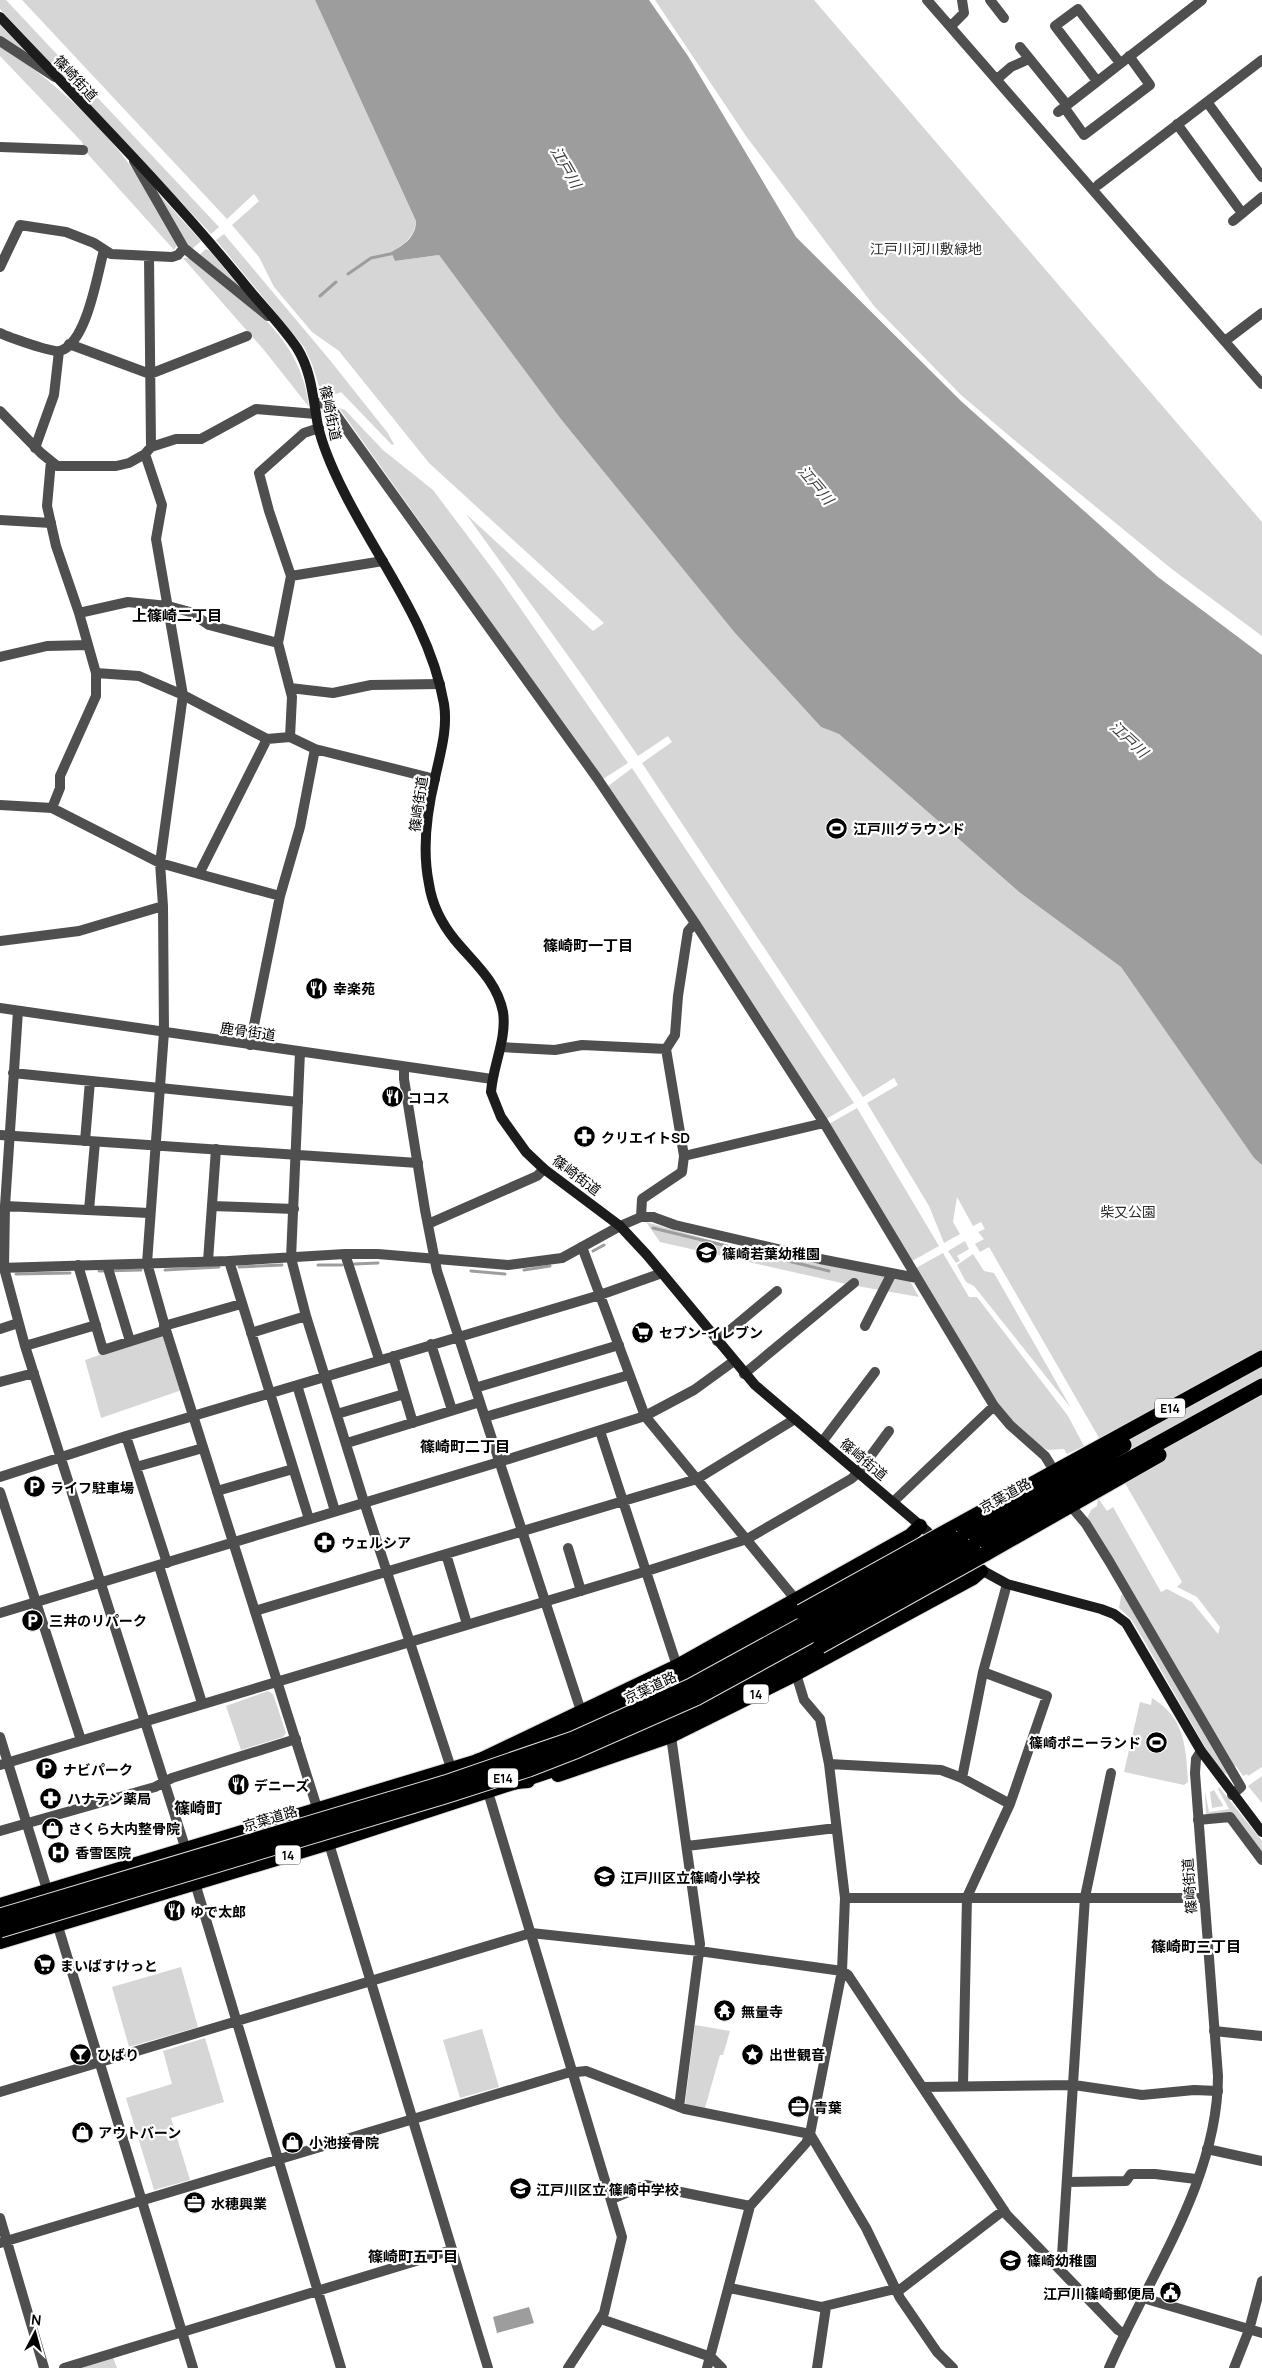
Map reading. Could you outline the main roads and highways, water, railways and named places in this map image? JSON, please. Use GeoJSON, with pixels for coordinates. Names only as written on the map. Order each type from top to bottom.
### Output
{"type":"FeatureCollection","features":[{"type":"Feature","properties":{"kind":"highway","name":"E14"},"geometry":{"type":"LineString","coordinates":[[1087,1474],[1262,1358]]}},
{"type":"Feature","properties":{"kind":"highway","name":"E14"},"geometry":{"type":"LineString","coordinates":[[0,1930],[448,1795],[578,1750],[696,1698],[1087,1474],[1262,1367]]}},
{"type":"Feature","properties":{"kind":"highway","name":"E14"},"geometry":{"type":"LineString","coordinates":[[516,1782],[581,1760],[659,1728],[739,1689],[820,1646],[967,1542],[1087,1474],[1262,1386]]}},
{"type":"Feature","properties":{"kind":"highway","name":"E14"},"geometry":{"type":"LineString","coordinates":[[1087,1474],[1262,1395]]}},
{"type":"Feature","properties":{"kind":"highway","name":"京葉道路"},"geometry":{"type":"LineString","coordinates":[[0,1905],[478,1761],[798,1606],[910,1535],[924,1529]]}},
{"type":"Feature","properties":{"kind":"highway","name":"E14"},"geometry":{"type":"LineString","coordinates":[[478,1761],[520,1749],[642,1697],[798,1606],[967,1542]]}},
{"type":"Feature","properties":{"kind":"highway","name":"京葉道路"},"geometry":{"type":"LineString","coordinates":[[0,1916],[454,1780],[572,1739],[691,1686],[967,1542]]}},
{"type":"Feature","properties":{"kind":"highway","name":"14"},"geometry":{"type":"LineString","coordinates":[[0,1942],[329,1843],[516,1782],[547,1779],[671,1736],[796,1674],[973,1578],[979,1569]]}},
{"type":"Feature","properties":{"kind":"main road","name":"篠崎街道"},"geometry":{"type":"LineString","coordinates":[[0,17],[211,243],[278,324],[304,361],[326,451],[343,490],[417,623],[434,662],[440,684],[445,722],[428,820],[426,851],[429,885],[433,900],[445,926],[483,970],[499,998],[504,1025],[491,1092],[501,1117],[526,1152],[544,1169],[620,1226],[662,1273],[744,1374],[924,1529]]}},
{"type":"Feature","properties":{"kind":"main road"},"geometry":{"type":"LineString","coordinates":[[979,1569],[1006,1584],[1102,1609],[1114,1614],[1126,1623],[1201,1751],[1232,1795],[1262,1832]]}},
{"type":"Feature","properties":{"kind":"water","name":"江戸川"},"geometry":{"type":"Polygon","coordinates":[[[315,0],[649,0],[688,56],[796,237],[961,401],[1158,577],[1262,655],[1262,1165],[1254,1158],[1121,967],[1019,892],[839,734],[821,727],[735,633],[560,418],[439,255],[395,261],[391,252],[412,236],[416,221],[315,0]]]}},
{"type":"Feature","properties":{"kind":"water"},"geometry":{"type":"Polygon","coordinates":[[[529,2307],[534,2323],[497,2333],[493,2317],[529,2307]]]}},
{"type":"Feature","properties":{"kind":"waterway"},"geometry":{"type":"LineString","coordinates":[[348,274],[371,258],[395,253]]}},
{"type":"Feature","properties":{"kind":"waterway"},"geometry":{"type":"LineString","coordinates":[[320,296],[336,282]]}},
{"type":"Feature","properties":{"kind":"waterway"},"geometry":{"type":"LineString","coordinates":[[653,1228],[829,1271]]}},
{"type":"Feature","properties":{"kind":"waterway"},"geometry":{"type":"LineString","coordinates":[[593,1251],[604,1245]]}},
{"type":"Feature","properties":{"kind":"waterway"},"geometry":{"type":"LineString","coordinates":[[354,1264],[378,1263]]}},
{"type":"Feature","properties":{"kind":"waterway"},"geometry":{"type":"LineString","coordinates":[[239,1267],[282,1265]]}},
{"type":"Feature","properties":{"kind":"waterway"},"geometry":{"type":"LineString","coordinates":[[318,1265],[342,1265]]}},
{"type":"Feature","properties":{"kind":"waterway"},"geometry":{"type":"LineString","coordinates":[[524,1270],[550,1266]]}},
{"type":"Feature","properties":{"kind":"waterway"},"geometry":{"type":"LineString","coordinates":[[165,1270],[219,1267]]}},
{"type":"Feature","properties":{"kind":"waterway"},"geometry":{"type":"LineString","coordinates":[[99,1271],[141,1270]]}},
{"type":"Feature","properties":{"kind":"waterway"},"geometry":{"type":"LineString","coordinates":[[471,1271],[505,1274]]}},
{"type":"Feature","properties":{"kind":"waterway"},"geometry":{"type":"LineString","coordinates":[[16,1274],[70,1273]]}},
{"type":"Feature","properties":{"kind":"place","name":"江戸川グラウンド"},"geometry":{"type":"Point","coordinates":[837,828]}},
{"type":"Feature","properties":{"kind":"place","name":"幸楽苑"},"geometry":{"type":"Point","coordinates":[317,988]}},
{"type":"Feature","properties":{"kind":"place","name":"ココス"},"geometry":{"type":"Point","coordinates":[392,1097]}},
{"type":"Feature","properties":{"kind":"place","name":"クリエイトSD"},"geometry":{"type":"Point","coordinates":[585,1137]}},
{"type":"Feature","properties":{"kind":"place","name":"篠崎若葉幼稚園"},"geometry":{"type":"Point","coordinates":[706,1253]}},
{"type":"Feature","properties":{"kind":"place","name":"セブン-イレブン"},"geometry":{"type":"Point","coordinates":[643,1332]}},
{"type":"Feature","properties":{"kind":"place","name":"ライフ駐車場"},"geometry":{"type":"Point","coordinates":[34,1487]}},
{"type":"Feature","properties":{"kind":"place","name":"ウェルシア"},"geometry":{"type":"Point","coordinates":[325,1542]}},
{"type":"Feature","properties":{"kind":"place","name":"三井のリパーク"},"geometry":{"type":"Point","coordinates":[33,1620]}},
{"type":"Feature","properties":{"kind":"place","name":"篠崎ポニーランド"},"geometry":{"type":"Point","coordinates":[1157,1742]}},
{"type":"Feature","properties":{"kind":"place","name":"ナビパーク"},"geometry":{"type":"Point","coordinates":[47,1769]}},
{"type":"Feature","properties":{"kind":"place","name":"デニーズ"},"geometry":{"type":"Point","coordinates":[238,1785]}},
{"type":"Feature","properties":{"kind":"place","name":"ハナテン薬局"},"geometry":{"type":"Point","coordinates":[51,1798]}},
{"type":"Feature","properties":{"kind":"place","name":"さくら大内整骨院"},"geometry":{"type":"Point","coordinates":[52,1828]}},
{"type":"Feature","properties":{"kind":"place","name":"香雪医院"},"geometry":{"type":"Point","coordinates":[59,1852]}},
{"type":"Feature","properties":{"kind":"place","name":"江戸川区立篠崎小学校"},"geometry":{"type":"Point","coordinates":[604,1877]}},
{"type":"Feature","properties":{"kind":"place","name":"ゆで太郎"},"geometry":{"type":"Point","coordinates":[174,1911]}},
{"type":"Feature","properties":{"kind":"place","name":"まいばすけっと"},"geometry":{"type":"Point","coordinates":[44,1965]}},
{"type":"Feature","properties":{"kind":"place","name":"無量寺"},"geometry":{"type":"Point","coordinates":[725,2011]}},
{"type":"Feature","properties":{"kind":"place","name":"ひばり"},"geometry":{"type":"Point","coordinates":[81,2054]}},
{"type":"Feature","properties":{"kind":"place","name":"出世観音"},"geometry":{"type":"Point","coordinates":[753,2054]}},
{"type":"Feature","properties":{"kind":"place","name":"青葉"},"geometry":{"type":"Point","coordinates":[798,2107]}},
{"type":"Feature","properties":{"kind":"place","name":"アウトバーン"},"geometry":{"type":"Point","coordinates":[82,2132]}},
{"type":"Feature","properties":{"kind":"place","name":"小池接骨院"},"geometry":{"type":"Point","coordinates":[293,2142]}},
{"type":"Feature","properties":{"kind":"place","name":"江戸川区立 篠崎中学校"},"geometry":{"type":"Point","coordinates":[520,2189]}},
{"type":"Feature","properties":{"kind":"place","name":"水穂興業"},"geometry":{"type":"Point","coordinates":[195,2203]}},
{"type":"Feature","properties":{"kind":"place","name":"篠崎幼稚園"},"geometry":{"type":"Point","coordinates":[1011,2260]}},
{"type":"Feature","properties":{"kind":"place","name":"江戸川篠崎郵便局"},"geometry":{"type":"Point","coordinates":[1171,2293]}},
{"type":"Feature","properties":{"kind":"district","name":"上篠崎二丁目"},"geometry":{"type":"Point","coordinates":[177,615]}},
{"type":"Feature","properties":{"kind":"district","name":"篠崎町一丁目"},"geometry":{"type":"Point","coordinates":[588,945]}},
{"type":"Feature","properties":{"kind":"district","name":"篠崎町二丁目"},"geometry":{"type":"Point","coordinates":[465,1446]}},
{"type":"Feature","properties":{"kind":"district","name":"篠崎町"},"geometry":{"type":"Point","coordinates":[198,1808]}},
{"type":"Feature","properties":{"kind":"district","name":"篠崎町三丁目"},"geometry":{"type":"Point","coordinates":[1196,1946]}},
{"type":"Feature","properties":{"kind":"district","name":"篠崎町五丁目"},"geometry":{"type":"Point","coordinates":[413,2256]}},
{"type":"Feature","properties":{"kind":"park label","name":"江戸川河川敷緑地"},"geometry":{"type":"Point","coordinates":[926,248]}},
{"type":"Feature","properties":{"kind":"park label","name":"柴又公園"},"geometry":{"type":"Point","coordinates":[1128,1211]}}]}
